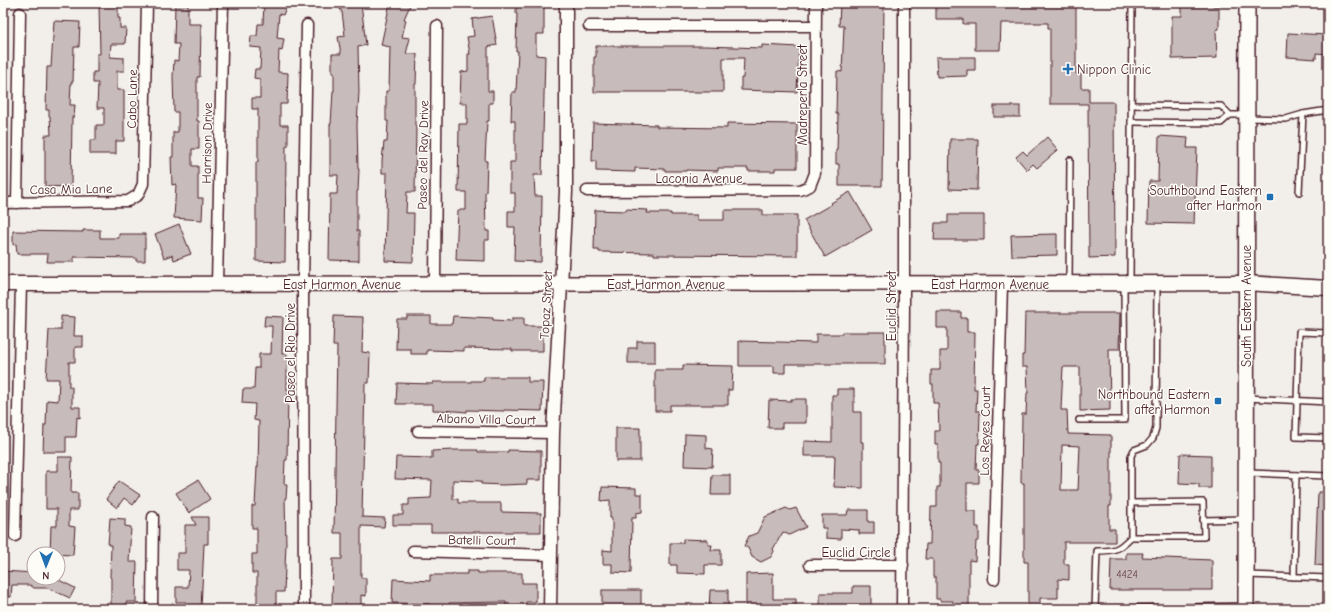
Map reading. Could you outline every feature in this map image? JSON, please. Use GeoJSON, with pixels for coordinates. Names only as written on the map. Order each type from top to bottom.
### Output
{"type":"FeatureCollection","features":[{"type":"Feature","properties":{"kind":"main road","name":"South Eastern Avenue"},"geometry":{"type":"LineString","coordinates":[[1246,607],[1247,3]]}},
{"type":"Feature","properties":{"kind":"main road","name":"East Harmon Avenue"},"geometry":{"type":"LineString","coordinates":[[3,284],[1246,283],[1328,288]]}},
{"type":"Feature","properties":{"kind":"street","name":"Cabo Lane"},"geometry":{"type":"LineString","coordinates":[[138,195],[143,184],[147,3]]}},
{"type":"Feature","properties":{"kind":"street","name":"Harrison Drive"},"geometry":{"type":"LineString","coordinates":[[217,284],[223,3]]}},
{"type":"Feature","properties":{"kind":"street","name":"Topaz Street"},"geometry":{"type":"LineString","coordinates":[[550,609],[553,434],[566,192],[566,3]]}},
{"type":"Feature","properties":{"kind":"street","name":"Madreperla Street"},"geometry":{"type":"LineString","coordinates":[[810,186],[815,173],[816,3]]}},
{"type":"Feature","properties":{"kind":"street","name":"Euclid Street"},"geometry":{"type":"LineString","coordinates":[[902,609],[904,3]]}},
{"type":"Feature","properties":{"kind":"street"},"geometry":{"type":"LineString","coordinates":[[17,203],[20,13]]}},
{"type":"Feature","properties":{"kind":"street","name":"Paseo el Rio Drive"},"geometry":{"type":"LineString","coordinates":[[304,609],[303,284],[307,25]]}},
{"type":"Feature","properties":{"kind":"street","name":"Paseo del Ray Drive"},"geometry":{"type":"LineString","coordinates":[[435,284],[437,26]]}},
{"type":"Feature","properties":{"kind":"street"},"geometry":{"type":"LineString","coordinates":[[589,26],[815,26]]}},
{"type":"Feature","properties":{"kind":"street","name":"Laconia Avenue"},"geometry":{"type":"LineString","coordinates":[[587,191],[800,190],[810,186]]}},
{"type":"Feature","properties":{"kind":"street","name":"Casa Mia Lane"},"geometry":{"type":"LineString","coordinates":[[3,203],[128,201],[138,195]]}},
{"type":"Feature","properties":{"kind":"street"},"geometry":{"type":"LineString","coordinates":[[15,536],[21,284]]}},
{"type":"Feature","properties":{"kind":"street","name":"Los Reyes Court"},"geometry":{"type":"LineString","coordinates":[[994,578],[1002,284]]}},
{"type":"Feature","properties":{"kind":"street","name":"Albano Villa Court"},"geometry":{"type":"LineString","coordinates":[[418,431],[553,434]]}},
{"type":"Feature","properties":{"kind":"street"},"geometry":{"type":"LineString","coordinates":[[152,609],[153,517]]}},
{"type":"Feature","properties":{"kind":"street","name":"Batelli Court"},"geometry":{"type":"LineString","coordinates":[[412,551],[551,555]]}},
{"type":"Feature","properties":{"kind":"street","name":"Euclid Circle"},"geometry":{"type":"LineString","coordinates":[[810,565],[903,565]]}},
{"type":"Feature","properties":{"kind":"lane"},"geometry":{"type":"LineString","coordinates":[[1079,420],[1125,420],[1132,3]]}},
{"type":"Feature","properties":{"kind":"lane"},"geometry":{"type":"LineString","coordinates":[[1131,105],[1221,106],[1230,115],[1286,119],[1303,114],[1328,110]]}},
{"type":"Feature","properties":{"kind":"lane"},"geometry":{"type":"LineString","coordinates":[[1299,192],[1303,114]]}},
{"type":"Feature","properties":{"kind":"lane"},"geometry":{"type":"LineString","coordinates":[[1131,122],[1221,123],[1230,115]]}},
{"type":"Feature","properties":{"kind":"lane"},"geometry":{"type":"LineString","coordinates":[[1069,284],[1070,160]]}},
{"type":"Feature","properties":{"kind":"lane"},"geometry":{"type":"LineString","coordinates":[[1157,284],[1156,428],[1153,438],[1147,445],[1134,450],[1130,456],[1131,537],[1121,547],[1111,551],[1097,551],[1096,609],[1246,607]]}},
{"type":"Feature","properties":{"kind":"lane"},"geometry":{"type":"LineString","coordinates":[[1328,333],[1299,332],[1296,400],[1296,436],[1328,438]]}},
{"type":"Feature","properties":{"kind":"lane"},"geometry":{"type":"LineString","coordinates":[[1246,398],[1328,402]]}},
{"type":"Feature","properties":{"kind":"lane"},"geometry":{"type":"LineString","coordinates":[[1246,473],[1328,476]]}},
{"type":"Feature","properties":{"kind":"lane"},"geometry":{"type":"LineString","coordinates":[[1294,577],[1296,475]]}},
{"type":"Feature","properties":{"kind":"lane"},"geometry":{"type":"LineString","coordinates":[[1131,503],[1203,502],[1204,537],[1131,537]]}},
{"type":"Feature","properties":{"kind":"lane"},"geometry":{"type":"LineString","coordinates":[[1203,520],[1246,519]]}},
{"type":"Feature","properties":{"kind":"lane"},"geometry":{"type":"LineString","coordinates":[[1246,575],[1328,578]]}},
{"type":"Feature","properties":{"kind":"building"},"geometry":{"type":"Polygon","coordinates":[[[99,3],[118,3],[120,28],[126,28],[125,44],[111,44],[110,57],[124,58],[124,71],[117,71],[117,90],[124,90],[124,141],[116,141],[116,154],[90,154],[90,140],[96,140],[96,125],[104,125],[104,108],[97,108],[98,83],[93,83],[93,72],[97,72],[97,54],[100,54],[99,3]]]}},
{"type":"Feature","properties":{"kind":"building"},"geometry":{"type":"Polygon","coordinates":[[[175,3],[188,3],[188,24],[201,24],[200,77],[197,77],[197,121],[199,121],[199,149],[192,149],[192,166],[198,166],[198,198],[203,198],[202,220],[174,218],[176,184],[172,185],[171,157],[173,157],[173,132],[178,132],[178,112],[174,112],[173,77],[174,60],[178,61],[179,44],[174,44],[175,3]]]}},
{"type":"Feature","properties":{"kind":"building"},"geometry":{"type":"Polygon","coordinates":[[[264,3],[288,3],[283,15],[279,14],[277,38],[284,39],[282,51],[279,50],[278,72],[288,73],[287,104],[280,104],[280,125],[288,125],[288,146],[286,146],[285,262],[256,261],[256,162],[258,162],[258,109],[252,109],[252,98],[260,98],[260,79],[254,78],[255,69],[260,69],[261,48],[250,47],[251,36],[257,36],[258,24],[263,24],[264,3]]]}},
{"type":"Feature","properties":{"kind":"building"},"geometry":{"type":"Polygon","coordinates":[[[336,3],[361,3],[366,45],[358,47],[359,92],[357,124],[359,169],[357,191],[357,231],[359,231],[359,261],[329,260],[330,194],[337,194],[338,175],[330,175],[330,124],[334,91],[332,54],[341,54],[338,37],[345,36],[342,12],[336,3]]]}},
{"type":"Feature","properties":{"kind":"building"},"geometry":{"type":"Polygon","coordinates":[[[390,3],[411,3],[404,19],[406,20],[402,37],[410,38],[406,54],[417,54],[415,84],[415,192],[407,192],[406,213],[414,213],[413,262],[385,261],[387,173],[382,173],[382,161],[384,142],[387,142],[388,121],[386,121],[386,91],[389,91],[390,47],[381,45],[390,3]]]}},
{"type":"Feature","properties":{"kind":"building"},"geometry":{"type":"Polygon","coordinates":[[[516,3],[544,3],[544,34],[536,34],[536,55],[545,56],[542,175],[534,175],[535,196],[542,196],[541,262],[514,261],[515,227],[508,227],[508,211],[515,211],[515,193],[510,193],[510,162],[515,162],[515,121],[511,121],[512,92],[516,92],[518,51],[516,51],[516,3]]]}},
{"type":"Feature","properties":{"kind":"building"},"geometry":{"type":"Polygon","coordinates":[[[840,3],[884,3],[882,186],[839,186],[839,164],[836,164],[838,114],[836,114],[837,71],[842,72],[844,26],[839,26],[840,3]]]}},
{"type":"Feature","properties":{"kind":"building"},"geometry":{"type":"Polygon","coordinates":[[[936,3],[1068,3],[1068,6],[1076,6],[1076,74],[1081,74],[1081,88],[1089,88],[1089,102],[1114,102],[1115,257],[1089,258],[1088,104],[1050,104],[1050,28],[1048,28],[1048,23],[1001,23],[1000,50],[975,50],[975,24],[963,24],[963,19],[936,19],[936,3]]]}},
{"type":"Feature","properties":{"kind":"building"},"geometry":{"type":"Polygon","coordinates":[[[1182,3],[1213,3],[1213,6],[1219,6],[1219,29],[1216,30],[1217,58],[1172,59],[1172,16],[1182,16],[1182,3]]]}},
{"type":"Feature","properties":{"kind":"building"},"geometry":{"type":"Polygon","coordinates":[[[492,16],[497,45],[488,47],[488,91],[493,91],[493,103],[489,103],[489,121],[487,121],[485,161],[487,161],[485,192],[486,231],[489,231],[489,240],[485,240],[485,261],[456,260],[458,210],[466,210],[466,192],[458,192],[459,124],[467,124],[467,103],[460,103],[461,72],[468,71],[468,54],[470,54],[467,37],[474,36],[472,19],[492,16]]]}},
{"type":"Feature","properties":{"kind":"building"},"geometry":{"type":"Polygon","coordinates":[[[54,21],[80,22],[79,47],[74,47],[73,82],[71,82],[70,105],[75,105],[74,117],[72,117],[71,186],[45,187],[45,135],[51,135],[49,110],[46,110],[47,67],[51,67],[54,21]]]}},
{"type":"Feature","properties":{"kind":"building"},"geometry":{"type":"Polygon","coordinates":[[[1288,33],[1328,35],[1328,54],[1316,53],[1316,59],[1287,57],[1288,33]]]}},
{"type":"Feature","properties":{"kind":"building"},"geometry":{"type":"Polygon","coordinates":[[[762,45],[799,47],[797,92],[741,90],[744,58],[723,58],[723,92],[594,92],[594,57],[596,57],[596,46],[706,46],[762,48],[762,45]]]}},
{"type":"Feature","properties":{"kind":"building"},"geometry":{"type":"Polygon","coordinates":[[[936,57],[975,57],[975,70],[967,70],[967,76],[937,77],[936,57]]]}},
{"type":"Feature","properties":{"kind":"building"},"geometry":{"type":"Polygon","coordinates":[[[994,106],[1020,106],[1020,117],[994,117],[994,106]]]}},
{"type":"Feature","properties":{"kind":"building"},"geometry":{"type":"Polygon","coordinates":[[[593,123],[657,125],[657,127],[727,128],[727,123],[797,124],[797,168],[775,168],[775,171],[748,171],[748,168],[718,168],[718,171],[665,171],[665,169],[635,168],[635,172],[596,171],[596,161],[592,161],[593,123]]]}},
{"type":"Feature","properties":{"kind":"building"},"geometry":{"type":"Polygon","coordinates":[[[1159,136],[1188,138],[1187,148],[1197,148],[1194,224],[1148,223],[1149,181],[1158,181],[1159,136]]]}},
{"type":"Feature","properties":{"kind":"building"},"geometry":{"type":"Polygon","coordinates":[[[1047,137],[1058,150],[1037,168],[1033,164],[1027,170],[1016,157],[1023,151],[1027,155],[1047,137]]]}},
{"type":"Feature","properties":{"kind":"building"},"geometry":{"type":"Polygon","coordinates":[[[950,139],[978,139],[977,190],[949,189],[950,139]]]}},
{"type":"Feature","properties":{"kind":"building"},"geometry":{"type":"Polygon","coordinates":[[[850,192],[872,230],[825,257],[804,220],[850,192]]]}},
{"type":"Feature","properties":{"kind":"building"},"geometry":{"type":"Polygon","coordinates":[[[626,209],[648,210],[647,213],[697,215],[697,220],[724,220],[724,210],[763,210],[763,215],[797,215],[797,256],[654,255],[654,253],[599,252],[599,250],[594,250],[595,210],[626,211],[626,209]]]}},
{"type":"Feature","properties":{"kind":"building"},"geometry":{"type":"Polygon","coordinates":[[[948,215],[984,215],[984,240],[934,240],[935,223],[948,223],[948,215]]]}},
{"type":"Feature","properties":{"kind":"building"},"geometry":{"type":"Polygon","coordinates":[[[179,224],[191,254],[174,260],[172,255],[164,258],[155,234],[179,224]]]}},
{"type":"Feature","properties":{"kind":"building"},"geometry":{"type":"Polygon","coordinates":[[[83,230],[100,230],[100,238],[119,238],[119,234],[145,234],[145,261],[136,261],[136,258],[74,257],[74,262],[47,262],[48,254],[17,254],[16,244],[13,245],[13,231],[83,232],[83,230]]]}},
{"type":"Feature","properties":{"kind":"building"},"geometry":{"type":"Polygon","coordinates":[[[1057,234],[1057,255],[1012,256],[1011,235],[1057,234]]]}},
{"type":"Feature","properties":{"kind":"building"},"geometry":{"type":"Polygon","coordinates":[[[937,312],[961,312],[961,318],[967,318],[967,332],[975,332],[974,389],[977,389],[976,411],[980,411],[979,444],[977,444],[976,470],[979,470],[979,483],[967,483],[967,511],[976,511],[976,527],[979,527],[979,541],[976,541],[975,561],[969,560],[969,609],[953,609],[953,601],[940,601],[940,599],[936,599],[936,577],[933,577],[933,559],[925,559],[926,544],[930,544],[931,507],[937,507],[937,487],[940,487],[938,444],[935,444],[935,431],[939,431],[938,403],[933,403],[931,370],[940,370],[940,351],[947,351],[947,328],[937,328],[937,312]]]}},
{"type":"Feature","properties":{"kind":"building"},"geometry":{"type":"Polygon","coordinates":[[[1025,313],[1120,313],[1119,349],[1109,349],[1110,410],[1080,411],[1080,367],[1063,367],[1061,410],[1067,410],[1068,434],[1111,435],[1111,506],[1109,506],[1109,529],[1115,529],[1115,542],[1064,542],[1064,564],[1069,564],[1069,580],[1058,579],[1058,598],[1040,598],[1040,609],[1028,609],[1028,562],[1024,562],[1024,483],[1021,483],[1022,414],[1026,414],[1028,393],[1027,367],[1022,367],[1022,355],[1024,355],[1025,313]],[[1062,445],[1061,490],[1078,490],[1080,446],[1062,445]]]}},
{"type":"Feature","properties":{"kind":"building"},"geometry":{"type":"Polygon","coordinates":[[[61,316],[75,317],[74,336],[83,336],[83,347],[75,347],[75,362],[69,362],[69,387],[72,387],[72,407],[80,407],[80,418],[77,417],[76,437],[66,437],[66,452],[43,452],[47,400],[58,401],[59,379],[46,379],[49,330],[61,330],[61,316]]]}},
{"type":"Feature","properties":{"kind":"building"},"geometry":{"type":"Polygon","coordinates":[[[265,316],[283,317],[282,354],[287,354],[287,460],[285,460],[284,484],[287,484],[285,498],[286,544],[284,592],[276,592],[276,609],[257,609],[257,573],[252,573],[252,554],[257,554],[257,528],[252,528],[252,506],[255,506],[259,421],[254,420],[255,404],[242,403],[243,389],[254,389],[255,368],[259,368],[259,354],[271,354],[272,326],[264,326],[265,316]]]}},
{"type":"Feature","properties":{"kind":"building"},"geometry":{"type":"Polygon","coordinates":[[[334,316],[363,317],[362,352],[370,353],[369,383],[365,383],[362,517],[385,518],[384,527],[361,526],[361,578],[366,578],[366,596],[361,595],[361,608],[332,607],[333,559],[342,559],[342,533],[334,533],[337,346],[333,346],[334,316]]]}},
{"type":"Feature","properties":{"kind":"building"},"geometry":{"type":"Polygon","coordinates":[[[407,316],[431,316],[431,324],[452,324],[453,316],[493,318],[493,320],[512,321],[512,318],[524,318],[524,326],[543,326],[543,351],[464,348],[464,351],[427,350],[427,354],[411,354],[411,349],[396,349],[397,319],[407,319],[407,316]]]}},
{"type":"Feature","properties":{"kind":"building"},"geometry":{"type":"Polygon","coordinates":[[[842,332],[885,332],[885,364],[785,364],[785,373],[774,373],[774,366],[739,366],[739,341],[816,343],[816,334],[842,334],[842,332]]]}},
{"type":"Feature","properties":{"kind":"building"},"geometry":{"type":"Polygon","coordinates":[[[637,341],[655,341],[655,363],[628,363],[628,348],[637,348],[637,341]]]}},
{"type":"Feature","properties":{"kind":"building"},"geometry":{"type":"Polygon","coordinates":[[[683,365],[733,366],[732,390],[728,390],[728,405],[670,405],[670,411],[655,411],[655,370],[683,370],[683,365]]]}},
{"type":"Feature","properties":{"kind":"building"},"geometry":{"type":"Polygon","coordinates":[[[484,377],[528,377],[528,382],[543,382],[542,411],[467,410],[467,412],[433,410],[433,404],[396,404],[397,383],[433,384],[433,382],[471,382],[484,381],[484,377]]]}},
{"type":"Feature","properties":{"kind":"building"},"geometry":{"type":"Polygon","coordinates":[[[837,389],[854,389],[854,412],[861,412],[861,442],[863,442],[863,488],[834,487],[835,456],[804,456],[804,441],[832,442],[832,395],[837,395],[837,389]]]}},
{"type":"Feature","properties":{"kind":"building"},"geometry":{"type":"Polygon","coordinates":[[[791,399],[806,399],[806,423],[782,423],[782,428],[768,428],[769,400],[791,401],[791,399]]]}},
{"type":"Feature","properties":{"kind":"building"},"geometry":{"type":"Polygon","coordinates":[[[616,428],[640,428],[640,461],[616,461],[616,428]]]}},
{"type":"Feature","properties":{"kind":"building"},"geometry":{"type":"Polygon","coordinates":[[[685,434],[706,435],[706,448],[713,449],[712,467],[684,466],[685,434]]]}},
{"type":"Feature","properties":{"kind":"building"},"geometry":{"type":"Polygon","coordinates":[[[478,450],[478,452],[508,452],[508,450],[541,451],[541,480],[527,480],[527,484],[503,485],[481,484],[481,481],[453,480],[453,499],[458,499],[458,503],[501,503],[501,512],[541,513],[541,532],[431,532],[431,525],[393,525],[393,515],[403,515],[403,505],[409,505],[409,499],[431,498],[432,480],[395,479],[396,457],[432,458],[432,451],[478,450]]]}},
{"type":"Feature","properties":{"kind":"building"},"geometry":{"type":"Polygon","coordinates":[[[1180,454],[1211,455],[1211,488],[1199,488],[1199,484],[1179,483],[1180,454]]]}},
{"type":"Feature","properties":{"kind":"building"},"geometry":{"type":"Polygon","coordinates":[[[58,457],[72,457],[71,493],[78,493],[78,510],[69,510],[69,526],[75,527],[73,555],[66,555],[66,546],[50,546],[51,526],[57,526],[57,509],[46,509],[46,471],[58,471],[58,457]]]}},
{"type":"Feature","properties":{"kind":"building"},"geometry":{"type":"Polygon","coordinates":[[[712,475],[730,475],[730,495],[711,495],[712,475]]]}},
{"type":"Feature","properties":{"kind":"building"},"geometry":{"type":"Polygon","coordinates":[[[198,480],[210,499],[189,513],[176,493],[198,480]]]}},
{"type":"Feature","properties":{"kind":"building"},"geometry":{"type":"Polygon","coordinates":[[[119,481],[140,495],[133,505],[124,498],[117,508],[106,499],[119,481]]]}},
{"type":"Feature","properties":{"kind":"building"},"geometry":{"type":"Polygon","coordinates":[[[602,487],[636,488],[636,494],[642,494],[642,512],[636,513],[636,518],[632,518],[631,573],[612,572],[612,564],[603,564],[603,550],[612,551],[612,518],[610,518],[610,500],[601,501],[602,487]]]}},
{"type":"Feature","properties":{"kind":"building"},"geometry":{"type":"Polygon","coordinates":[[[1318,492],[1328,492],[1328,566],[1315,565],[1318,492]]]}},
{"type":"Feature","properties":{"kind":"building"},"geometry":{"type":"Polygon","coordinates":[[[786,508],[790,510],[796,508],[806,527],[789,535],[783,532],[773,549],[774,551],[771,557],[761,562],[752,557],[748,548],[744,546],[749,536],[757,533],[765,517],[786,508]]]}},
{"type":"Feature","properties":{"kind":"building"},"geometry":{"type":"Polygon","coordinates":[[[848,510],[868,510],[868,522],[874,522],[874,534],[859,534],[859,530],[841,529],[841,539],[826,538],[826,528],[822,528],[822,515],[847,515],[848,510]]]}},
{"type":"Feature","properties":{"kind":"building"},"geometry":{"type":"Polygon","coordinates":[[[192,517],[208,517],[208,544],[204,544],[201,609],[186,609],[186,602],[176,602],[176,587],[188,587],[189,570],[177,570],[177,553],[185,553],[185,525],[196,525],[192,517]]]}},
{"type":"Feature","properties":{"kind":"building"},"geometry":{"type":"Polygon","coordinates":[[[110,518],[125,519],[125,526],[131,527],[129,562],[137,562],[136,602],[126,602],[126,609],[111,609],[111,545],[108,545],[110,518]]]}},
{"type":"Feature","properties":{"kind":"building"},"geometry":{"type":"Polygon","coordinates":[[[683,539],[708,540],[708,545],[712,545],[711,550],[721,550],[721,565],[705,565],[705,574],[677,573],[677,565],[670,565],[670,543],[683,543],[683,539]]]}},
{"type":"Feature","properties":{"kind":"building"},"geometry":{"type":"Polygon","coordinates":[[[1126,553],[1143,553],[1142,557],[1212,560],[1212,590],[1110,590],[1111,559],[1126,559],[1126,553]]]}},
{"type":"Feature","properties":{"kind":"building"},"geometry":{"type":"Polygon","coordinates":[[[3,571],[26,572],[26,585],[12,585],[11,597],[3,597],[3,571]]]}},
{"type":"Feature","properties":{"kind":"building"},"geometry":{"type":"Polygon","coordinates":[[[467,571],[478,571],[478,573],[522,573],[522,583],[536,583],[536,602],[526,602],[526,607],[506,607],[506,602],[449,603],[449,608],[430,608],[430,604],[392,603],[393,579],[430,581],[430,575],[467,574],[467,571]]]}},
{"type":"Feature","properties":{"kind":"building"},"geometry":{"type":"Polygon","coordinates":[[[773,573],[773,599],[796,599],[796,609],[746,608],[746,574],[773,573]]]}},
{"type":"Feature","properties":{"kind":"building"},"geometry":{"type":"Polygon","coordinates":[[[66,584],[75,588],[70,598],[48,588],[34,588],[31,586],[66,586],[66,584]]]}},
{"type":"Feature","properties":{"kind":"building"},"geometry":{"type":"Polygon","coordinates":[[[853,586],[871,586],[871,609],[820,609],[820,593],[853,593],[853,586]]]}},
{"type":"Feature","properties":{"kind":"building"},"geometry":{"type":"Polygon","coordinates":[[[602,590],[641,590],[641,609],[602,609],[602,590]]]}},
{"type":"Feature","properties":{"kind":"building"},"geometry":{"type":"Polygon","coordinates":[[[710,590],[728,590],[728,609],[709,609],[710,590]]]}},
{"type":"Feature","properties":{"kind":"place","name":"Nippon Clinic"},"geometry":{"type":"Point","coordinates":[1068,69]}},
{"type":"Feature","properties":{"kind":"place","name":"Southbound Eastern after Harmon"},"geometry":{"type":"Point","coordinates":[1270,197]}},
{"type":"Feature","properties":{"kind":"place","name":"Northbound Eastern after Harmon"},"geometry":{"type":"Point","coordinates":[1218,401]}}]}
